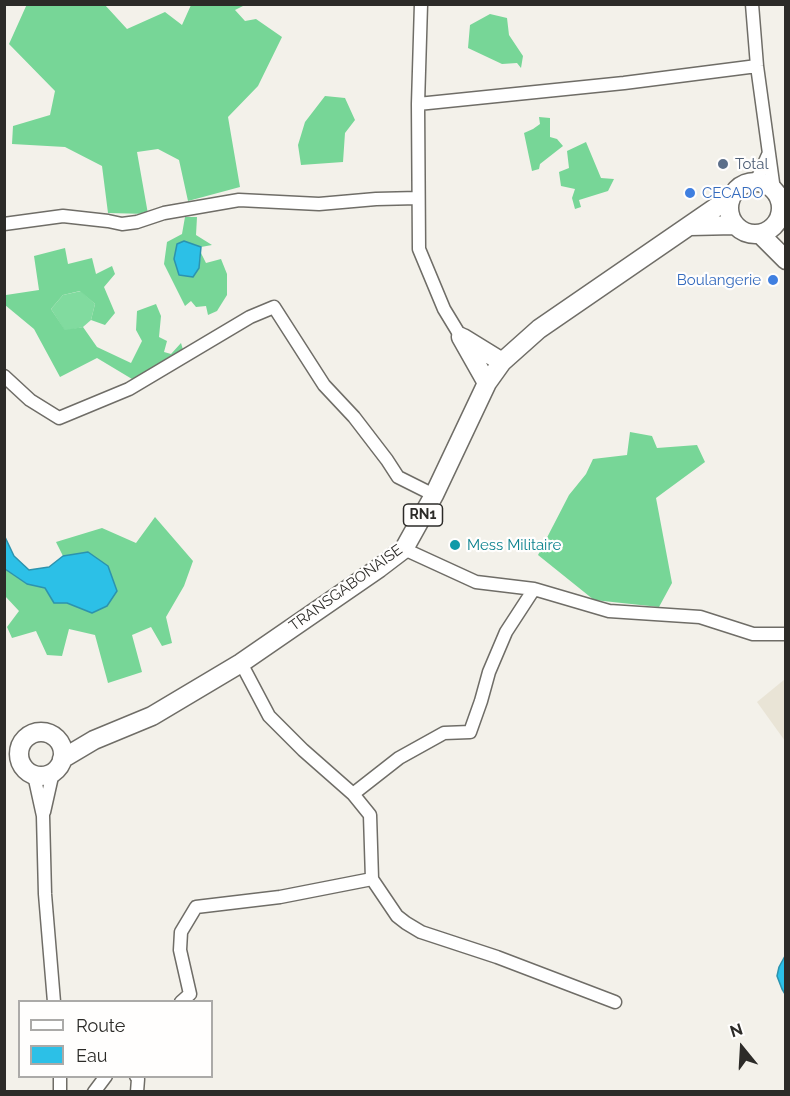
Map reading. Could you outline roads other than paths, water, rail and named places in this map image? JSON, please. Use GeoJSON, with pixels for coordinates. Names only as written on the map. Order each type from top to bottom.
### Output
{"type":"FeatureCollection","features":[{"type":"Feature","properties":{"kind":"highway"},"geometry":{"type":"LineString","coordinates":[[756,182],[765,184],[774,190],[780,200],[781,212],[777,222],[769,230],[760,234],[750,234],[735,225],[730,216],[729,206],[735,191],[741,186],[756,182]]}},
{"type":"Feature","properties":{"kind":"highway","name":"TRANSGABONAISE"},"geometry":{"type":"LineString","coordinates":[[58,758],[152,716],[241,663],[404,549],[434,495],[487,383],[502,362],[539,329],[731,197]]}},
{"type":"Feature","properties":{"kind":"highway"},"geometry":{"type":"LineString","coordinates":[[777,222],[786,258]]}},
{"type":"Feature","properties":{"kind":"highway"},"geometry":{"type":"LineString","coordinates":[[690,226],[735,225]]}},
{"type":"Feature","properties":{"kind":"highway"},"geometry":{"type":"LineString","coordinates":[[760,234],[786,258]]}},
{"type":"Feature","properties":{"kind":"highway"},"geometry":{"type":"LineString","coordinates":[[461,337],[502,362]]}},
{"type":"Feature","properties":{"kind":"highway"},"geometry":{"type":"LineString","coordinates":[[461,337],[487,383]]}},
{"type":"Feature","properties":{"kind":"highway"},"geometry":{"type":"LineString","coordinates":[[42,732],[52,734],[58,758],[47,775],[20,769],[18,754],[12,750],[32,733],[42,732]]}},
{"type":"Feature","properties":{"kind":"street"},"geometry":{"type":"LineString","coordinates":[[421,4],[418,104],[419,249],[444,309],[461,337]]}},
{"type":"Feature","properties":{"kind":"street"},"geometry":{"type":"LineString","coordinates":[[752,4],[757,66],[774,190]]}},
{"type":"Feature","properties":{"kind":"street"},"geometry":{"type":"LineString","coordinates":[[418,104],[624,83],[757,66]]}},
{"type":"Feature","properties":{"kind":"street"},"geometry":{"type":"LineString","coordinates":[[756,182],[768,154]]}},
{"type":"Feature","properties":{"kind":"street"},"geometry":{"type":"LineString","coordinates":[[4,224],[63,216],[122,224],[137,222],[164,213],[239,200],[319,204],[418,198]]}},
{"type":"Feature","properties":{"kind":"street"},"geometry":{"type":"LineString","coordinates":[[4,376],[30,400],[59,418],[129,388],[250,317],[274,307],[324,386],[354,417],[398,477],[434,495]]}},
{"type":"Feature","properties":{"kind":"street"},"geometry":{"type":"LineString","coordinates":[[404,549],[476,582],[534,589],[609,610],[700,617],[753,634],[786,634]]}},
{"type":"Feature","properties":{"kind":"street"},"geometry":{"type":"LineString","coordinates":[[353,794],[399,758],[444,734],[470,732],[489,672],[506,632],[534,589]]}},
{"type":"Feature","properties":{"kind":"street"},"geometry":{"type":"LineString","coordinates":[[241,663],[269,716],[353,794],[370,815],[372,879],[397,916],[421,932],[497,957],[615,1002]]}},
{"type":"Feature","properties":{"kind":"street"},"geometry":{"type":"LineString","coordinates":[[54,1000],[45,894],[43,816],[58,758]]}},
{"type":"Feature","properties":{"kind":"street"},"geometry":{"type":"LineString","coordinates":[[20,769],[43,816]]}},
{"type":"Feature","properties":{"kind":"street"},"geometry":{"type":"LineString","coordinates":[[184,1000],[190,994],[180,950],[181,932],[196,907],[280,897],[372,879]]}},
{"type":"Feature","properties":{"kind":"street"},"geometry":{"type":"LineString","coordinates":[[94,1092],[105,1078]]}},
{"type":"Feature","properties":{"kind":"water"},"geometry":{"type":"Polygon","coordinates":[[[184,241],[201,247],[199,268],[193,277],[179,275],[174,259],[177,244],[184,241]]]}},
{"type":"Feature","properties":{"kind":"water"},"geometry":{"type":"Polygon","coordinates":[[[5,537],[14,556],[29,570],[49,567],[63,556],[88,552],[108,566],[117,591],[107,606],[92,613],[67,603],[54,603],[45,588],[27,584],[5,569],[5,537]]]}},
{"type":"Feature","properties":{"kind":"water"},"geometry":{"type":"Polygon","coordinates":[[[785,956],[785,994],[777,976],[785,956]]]}},
{"type":"Feature","properties":{"kind":"place","name":"Total"},"geometry":{"type":"Point","coordinates":[723,164]}},
{"type":"Feature","properties":{"kind":"place","name":"CECADO"},"geometry":{"type":"Point","coordinates":[690,193]}},
{"type":"Feature","properties":{"kind":"place","name":"Boulangerie"},"geometry":{"type":"Point","coordinates":[773,280]}},
{"type":"Feature","properties":{"kind":"place","name":"Mess Militaire"},"geometry":{"type":"Point","coordinates":[455,545]}}]}
